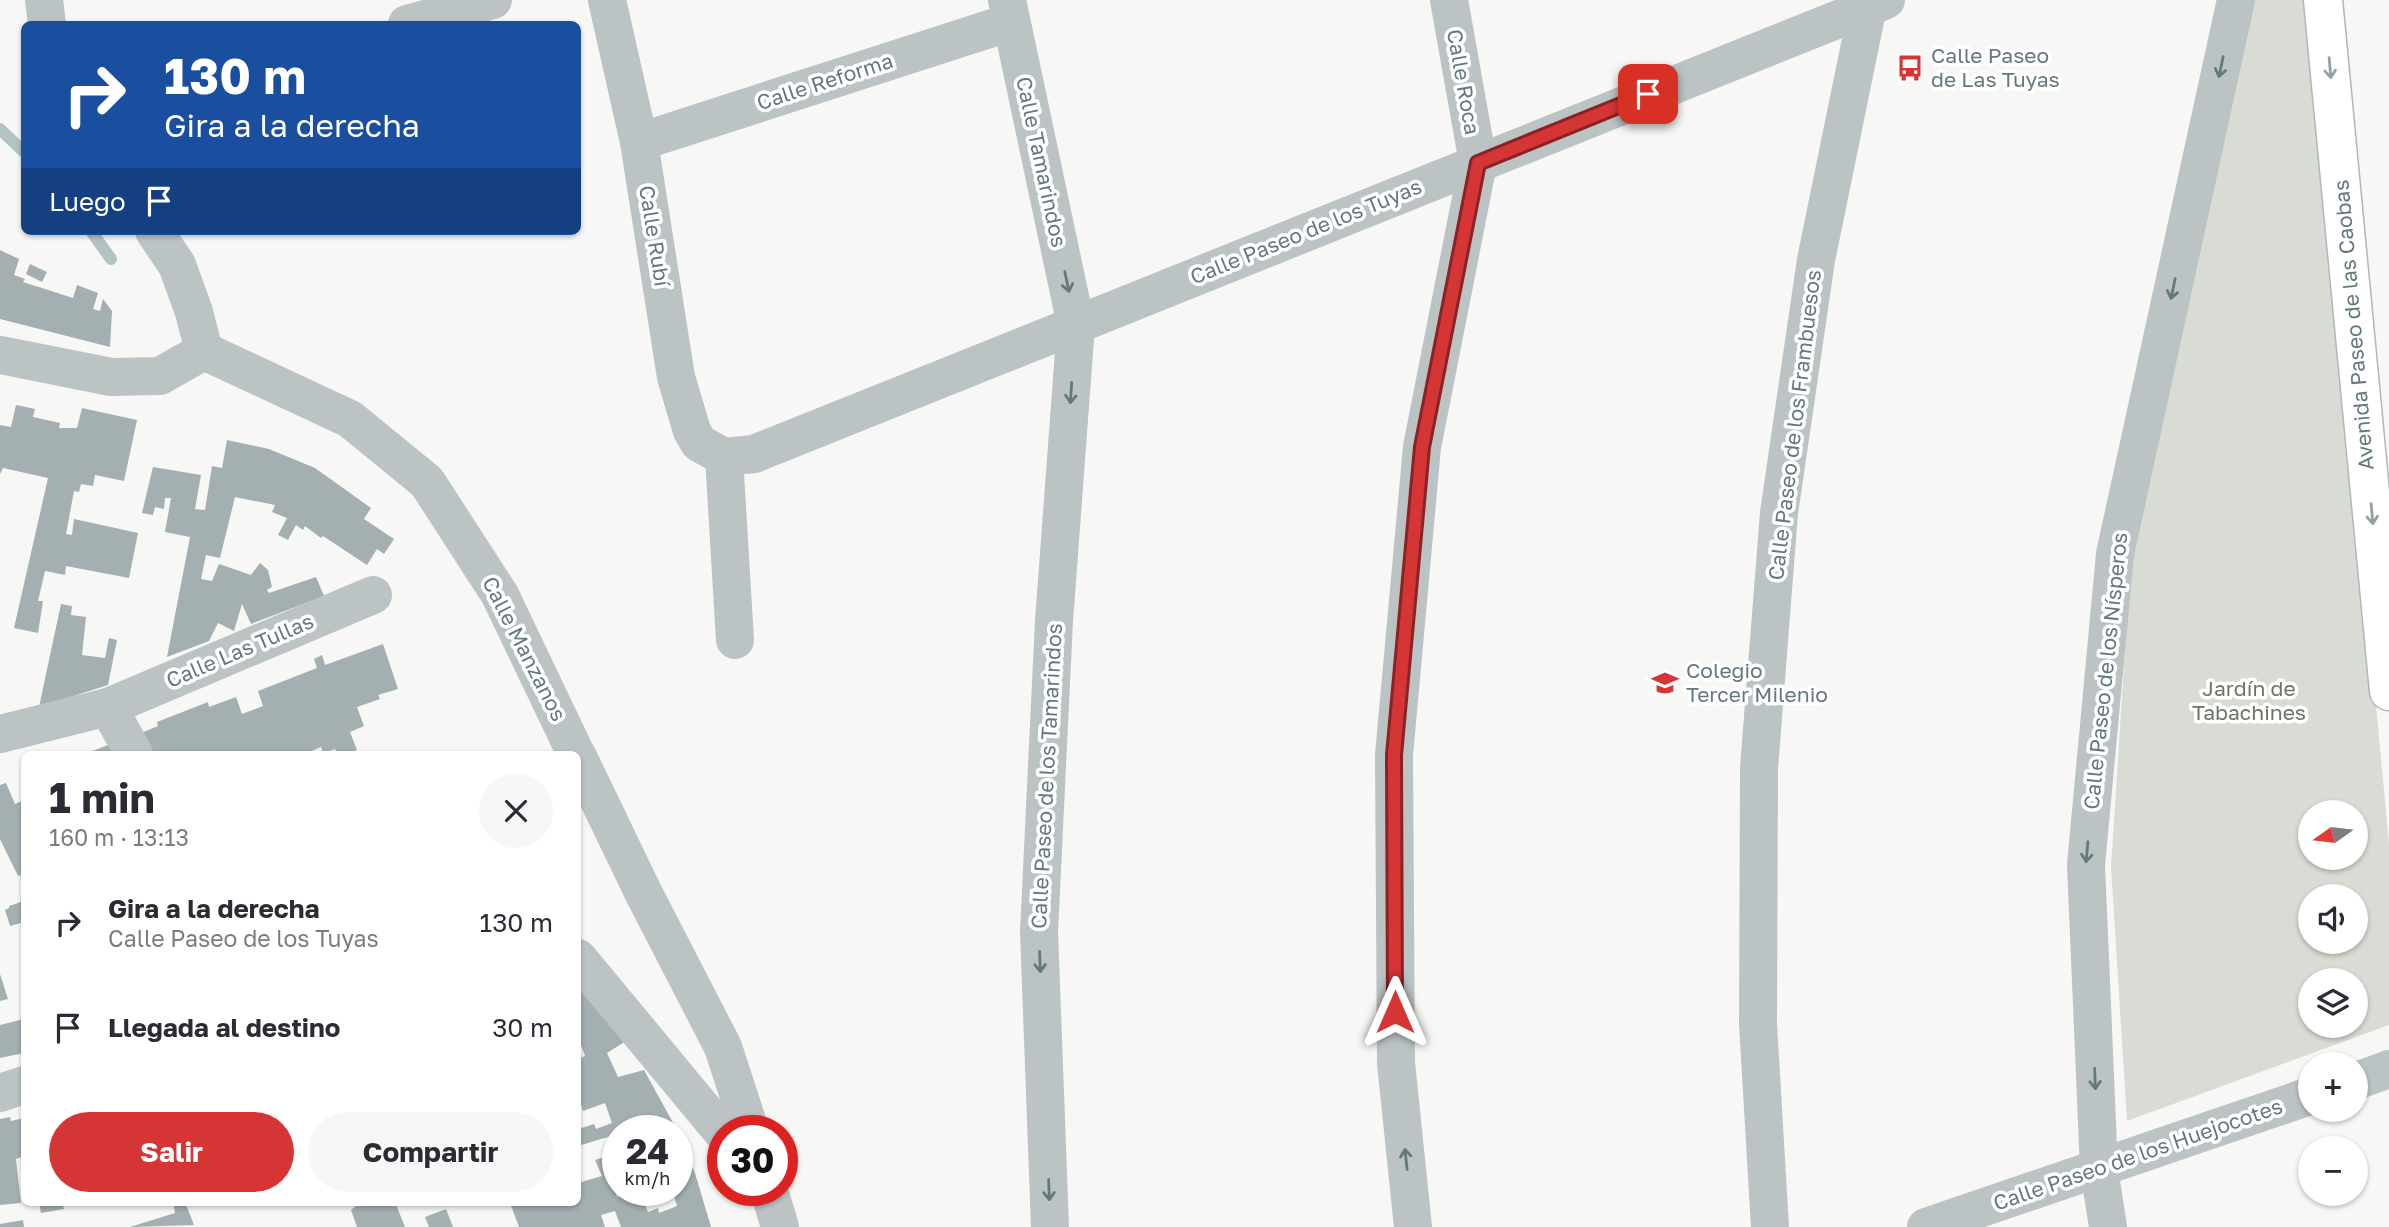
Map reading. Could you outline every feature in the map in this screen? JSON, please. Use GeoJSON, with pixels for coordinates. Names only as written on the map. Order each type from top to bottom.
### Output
{"type":"FeatureCollection","features":[{"type":"Feature","properties":{"kind":"main road","name":"Avenida Paseo de las Caobas"},"geometry":{"type":"LineString","coordinates":[[2323,0],[2389,691]]}},
{"type":"Feature","properties":{"kind":"street"},"geometry":{"type":"LineString","coordinates":[[44,0],[47,21]]}},
{"type":"Feature","properties":{"kind":"street"},"geometry":{"type":"LineString","coordinates":[[418,21],[494,0]]}},
{"type":"Feature","properties":{"kind":"street","name":"Calle Rubí"},"geometry":{"type":"LineString","coordinates":[[607,0],[639,142],[676,377],[692,431],[699,443],[724,457]]}},
{"type":"Feature","properties":{"kind":"street","name":"Calle Roca"},"geometry":{"type":"LineString","coordinates":[[1449,0],[1478,163]]}},
{"type":"Feature","properties":{"kind":"street","name":"Calle Paseo de los Nísperos"},"geometry":{"type":"LineString","coordinates":[[2108,1227],[2099,1169],[2086,865],[2115,554],[2236,0]]}},
{"type":"Feature","properties":{"kind":"street","name":"Calle Paseo de los Tuyas"},"geometry":{"type":"LineString","coordinates":[[724,457],[754,454],[1877,3]]}},
{"type":"Feature","properties":{"kind":"street","name":"Calle Paseo de los Frambuesos"},"geometry":{"type":"LineString","coordinates":[[1770,1227],[1758,1024],[1759,781],[1779,513],[1816,260],[1877,3]]}},
{"type":"Feature","properties":{"kind":"street","name":"Calle Reforma"},"geometry":{"type":"LineString","coordinates":[[639,142],[1009,11]]}},
{"type":"Feature","properties":{"kind":"street","name":"Calle Tamarindos"},"geometry":{"type":"LineString","coordinates":[[1009,11],[1076,325]]}},
{"type":"Feature","properties":{"kind":"street"},"geometry":{"type":"LineString","coordinates":[[1413,1227],[1396,1063],[1394,755],[1422,447],[1478,163]]}},
{"type":"Feature","properties":{"kind":"street"},"geometry":{"type":"LineString","coordinates":[[0,355],[111,377],[160,376],[204,351],[194,312],[177,265],[157,235]]}},
{"type":"Feature","properties":{"kind":"street","name":"Calle Paseo de los Tamarindos"},"geometry":{"type":"LineString","coordinates":[[1050,1227],[1039,932],[1054,621],[1076,325]]}},
{"type":"Feature","properties":{"kind":"street","name":"Calle Manzanos"},"geometry":{"type":"LineString","coordinates":[[204,351],[350,419],[427,482],[500,594],[575,751]]}},
{"type":"Feature","properties":{"kind":"street"},"geometry":{"type":"LineString","coordinates":[[724,457],[735,640]]}},
{"type":"Feature","properties":{"kind":"street","name":"Calle Las Tullas"},"geometry":{"type":"LineString","coordinates":[[0,734],[108,707],[373,595]]}},
{"type":"Feature","properties":{"kind":"street"},"geometry":{"type":"LineString","coordinates":[[108,707],[132,751]]}},
{"type":"Feature","properties":{"kind":"street","name":"Calle Manzanos"},"geometry":{"type":"LineString","coordinates":[[581,764],[723,1047],[745,1115]]}},
{"type":"Feature","properties":{"kind":"street"},"geometry":{"type":"LineString","coordinates":[[581,962],[709,1115]]}},
{"type":"Feature","properties":{"kind":"street"},"geometry":{"type":"LineString","coordinates":[[2368,1077],[2389,1069]]}},
{"type":"Feature","properties":{"kind":"street"},"geometry":{"type":"LineString","coordinates":[[0,1093],[21,1086]]}},
{"type":"Feature","properties":{"kind":"street","name":"Calle Paseo de los Huejocotes"},"geometry":{"type":"LineString","coordinates":[[1926,1227],[2298,1100]]}},
{"type":"Feature","properties":{"kind":"green space","name":"Jardín de Tabachines"},"geometry":{"type":"Polygon","coordinates":[[[2248,0],[2310,0],[2389,844],[2389,1025],[2368,1033],[2368,968],[2298,968],[2298,1038],[2354,1038],[2315,1052],[2298,1052],[2298,1058],[2127,1121],[2111,867],[2131,557],[2248,0]]]}},
{"type":"Feature","properties":{"kind":"building"},"geometry":{"type":"Polygon","coordinates":[[[0,250],[19,259],[14,275],[25,279],[23,282],[73,298],[77,285],[98,293],[93,309],[100,311],[103,299],[112,311],[110,347],[0,319],[0,250]]]}},
{"type":"Feature","properties":{"kind":"building"},"geometry":{"type":"Polygon","coordinates":[[[30,264],[47,272],[42,282],[26,274],[30,264]]]}},
{"type":"Feature","properties":{"kind":"building"},"geometry":{"type":"Polygon","coordinates":[[[16,405],[35,409],[33,417],[60,423],[59,428],[77,428],[82,408],[137,420],[124,481],[95,475],[93,486],[81,484],[79,492],[74,491],[66,534],[72,535],[74,519],[138,533],[129,578],[66,566],[65,575],[45,571],[38,601],[43,601],[38,633],[14,628],[48,478],[3,468],[0,474],[0,425],[11,427],[16,405]]]}},
{"type":"Feature","properties":{"kind":"building"},"geometry":{"type":"Polygon","coordinates":[[[227,440],[269,449],[315,468],[371,508],[364,519],[394,539],[384,554],[377,549],[367,565],[305,526],[303,530],[296,525],[288,540],[278,535],[287,518],[272,512],[275,505],[235,497],[220,558],[206,555],[201,579],[212,581],[219,564],[251,575],[260,563],[268,570],[272,587],[267,590],[269,593],[316,577],[324,596],[251,624],[242,604],[234,631],[218,623],[209,641],[167,657],[190,537],[165,532],[171,498],[165,498],[164,509],[155,507],[153,515],[142,513],[153,467],[201,475],[195,509],[205,510],[212,466],[222,468],[227,440]]]}},
{"type":"Feature","properties":{"kind":"building"},"geometry":{"type":"Polygon","coordinates":[[[61,604],[72,606],[71,615],[86,617],[82,655],[105,658],[109,638],[117,640],[108,685],[39,707],[61,604]]]}},
{"type":"Feature","properties":{"kind":"building"},"geometry":{"type":"Polygon","coordinates":[[[383,644],[398,689],[378,695],[380,699],[357,707],[364,726],[350,732],[357,750],[322,751],[321,747],[312,751],[148,751],[139,734],[158,726],[157,722],[208,702],[209,707],[236,697],[242,714],[263,706],[258,691],[317,668],[314,659],[322,655],[325,665],[383,644]]]}},
{"type":"Feature","properties":{"kind":"building"},"geometry":{"type":"Polygon","coordinates":[[[108,745],[111,751],[93,751],[108,745]]]}},
{"type":"Feature","properties":{"kind":"building"},"geometry":{"type":"Polygon","coordinates":[[[6,783],[15,804],[21,801],[21,875],[18,876],[0,839],[0,785],[6,783]]]}},
{"type":"Feature","properties":{"kind":"building"},"geometry":{"type":"Polygon","coordinates":[[[21,902],[21,923],[10,926],[5,910],[21,902]]]}},
{"type":"Feature","properties":{"kind":"building"},"geometry":{"type":"Polygon","coordinates":[[[0,974],[8,999],[0,1001],[0,974]]]}},
{"type":"Feature","properties":{"kind":"building"},"geometry":{"type":"Polygon","coordinates":[[[581,988],[626,1041],[607,1053],[618,1077],[644,1070],[669,1115],[609,1115],[605,1103],[583,1111],[581,1058],[585,1056],[581,1045],[581,988]]]}},
{"type":"Feature","properties":{"kind":"building"},"geometry":{"type":"Polygon","coordinates":[[[21,1020],[21,1054],[0,1058],[0,1025],[21,1020]]]}},
{"type":"Feature","properties":{"kind":"building"},"geometry":{"type":"Polygon","coordinates":[[[10,1117],[11,1121],[21,1119],[21,1157],[16,1159],[21,1203],[0,1205],[0,1119],[10,1117]]]}},
{"type":"Feature","properties":{"kind":"building"},"geometry":{"type":"Polygon","coordinates":[[[594,1124],[596,1129],[602,1127],[602,1139],[581,1145],[581,1128],[594,1124]]]}},
{"type":"Feature","properties":{"kind":"building"},"geometry":{"type":"Polygon","coordinates":[[[602,1158],[602,1176],[595,1160],[602,1158]]]}},
{"type":"Feature","properties":{"kind":"building"},"geometry":{"type":"Polygon","coordinates":[[[693,1168],[711,1227],[621,1227],[615,1211],[601,1215],[605,1227],[519,1227],[511,1206],[581,1206],[581,1182],[602,1176],[602,1206],[646,1206],[648,1212],[658,1208],[659,1213],[677,1206],[693,1206],[693,1168]]]}},
{"type":"Feature","properties":{"kind":"building"},"geometry":{"type":"Polygon","coordinates":[[[40,1206],[63,1206],[64,1209],[41,1213],[40,1206]]]}},
{"type":"Feature","properties":{"kind":"building"},"geometry":{"type":"Polygon","coordinates":[[[174,1206],[187,1206],[194,1225],[130,1227],[175,1213],[174,1206]]]}},
{"type":"Feature","properties":{"kind":"building"},"geometry":{"type":"Polygon","coordinates":[[[356,1206],[397,1206],[405,1227],[357,1227],[351,1210],[356,1206]]]}},
{"type":"Feature","properties":{"kind":"building"},"geometry":{"type":"Polygon","coordinates":[[[446,1209],[453,1227],[429,1227],[425,1217],[446,1209]]]}},
{"type":"Feature","properties":{"kind":"building"},"geometry":{"type":"Polygon","coordinates":[[[23,1220],[24,1227],[0,1227],[0,1224],[23,1220]]]}},
{"type":"Feature","properties":{"kind":"waterway"},"geometry":{"type":"LineString","coordinates":[[0,129],[21,149]]}},
{"type":"Feature","properties":{"kind":"waterway"},"geometry":{"type":"LineString","coordinates":[[94,235],[111,259]]}},
{"type":"Feature","properties":{"kind":"place","name":"Calle Paseo de Las Tuyas"},"geometry":{"type":"Point","coordinates":[1910,68]}},
{"type":"Feature","properties":{"kind":"place","name":"Colegio Tercer Milenio"},"geometry":{"type":"Point","coordinates":[1665,683]}},
{"type":"Feature","properties":{"kind":"route"},"geometry":{"type":"LineString","coordinates":[[1395,1012],[1394,755],[1422,447],[1478,163],[1648,94]]}}]}
